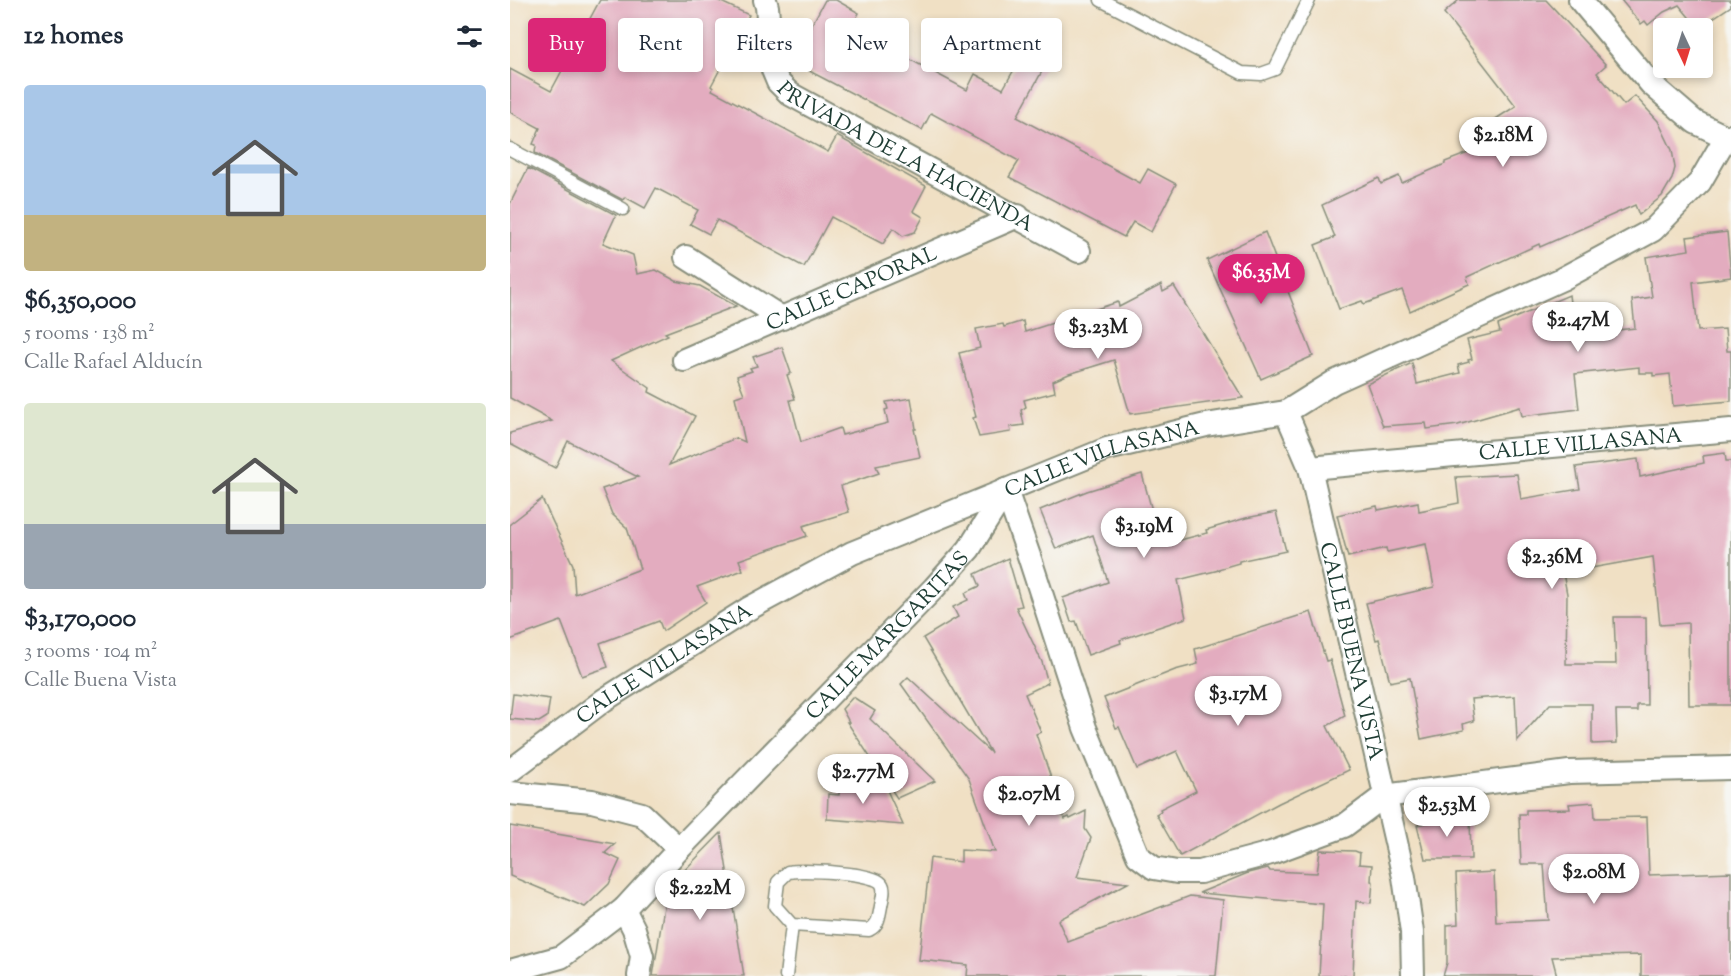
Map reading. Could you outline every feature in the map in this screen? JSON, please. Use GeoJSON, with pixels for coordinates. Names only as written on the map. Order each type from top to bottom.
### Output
{"type":"FeatureCollection","features":[{"type":"Feature","properties":{"kind":"street","name":"PRIVADA DE LA HACIENDA"},"geometry":{"type":"LineString","coordinates":[[765,0],[773,69],[777,82],[790,94],[1079,250]]}},
{"type":"Feature","properties":{"kind":"street"},"geometry":{"type":"LineString","coordinates":[[1310,468],[1286,412],[1334,382],[1562,279],[1653,230],[1700,182],[1728,136],[1695,122],[1651,84],[1580,0]]}},
{"type":"Feature","properties":{"kind":"street","name":"CALLE CAPORAL"},"geometry":{"type":"LineString","coordinates":[[684,360],[1018,216]]}},
{"type":"Feature","properties":{"kind":"street"},"geometry":{"type":"LineString","coordinates":[[686,257],[782,318]]}},
{"type":"Feature","properties":{"kind":"street","name":"CALLE VILLASANA"},"geometry":{"type":"LineString","coordinates":[[510,771],[604,700],[748,609],[852,553],[1107,449],[1206,425],[1286,412]]}},
{"type":"Feature","properties":{"kind":"street","name":"CALLE VILLASANA"},"geometry":{"type":"LineString","coordinates":[[1310,468],[1731,430]]}},
{"type":"Feature","properties":{"kind":"street","name":"CALLE BUENA VISTA"},"geometry":{"type":"LineString","coordinates":[[1310,468],[1404,877],[1412,932],[1413,976]]}},
{"type":"Feature","properties":{"kind":"street"},"geometry":{"type":"LineString","coordinates":[[1006,490],[1085,728],[1138,856],[1154,868],[1177,872],[1200,872],[1271,853],[1344,826],[1384,796],[1569,772],[1731,768]]}},
{"type":"Feature","properties":{"kind":"street","name":"CALLE MARGARITAS"},"geometry":{"type":"LineString","coordinates":[[510,971],[561,957],[624,909],[679,849],[934,588],[969,549],[1006,490]]}},
{"type":"Feature","properties":{"kind":"street"},"geometry":{"type":"LineString","coordinates":[[510,793],[592,801],[642,814],[679,849]]}},
{"type":"Feature","properties":{"kind":"street"},"geometry":{"type":"LineString","coordinates":[[624,909],[634,929],[642,956],[639,976]]}},
{"type":"Feature","properties":{"kind":"lane"},"geometry":{"type":"LineString","coordinates":[[1101,0],[1242,73],[1261,74],[1275,69],[1308,0]]}},
{"type":"Feature","properties":{"kind":"lane"},"geometry":{"type":"LineString","coordinates":[[510,149],[623,209]]}},
{"type":"Feature","properties":{"kind":"lane"},"geometry":{"type":"LineString","coordinates":[[786,976],[792,925],[775,906],[778,882],[788,872],[805,870],[864,876],[874,878],[881,883],[884,890],[878,920],[875,927],[869,930],[792,925]]}},
{"type":"Feature","properties":{"kind":"building"},"geometry":{"type":"Polygon","coordinates":[[[600,0],[717,0],[749,15],[747,18],[715,18],[715,72],[718,72],[711,86],[712,90],[828,152],[837,136],[926,186],[913,211],[923,217],[915,232],[903,236],[893,228],[883,244],[831,217],[804,267],[717,220],[709,234],[690,224],[698,210],[656,188],[645,208],[625,197],[623,200],[535,153],[536,145],[533,144],[540,128],[510,112],[510,69],[551,91],[561,72],[606,72],[606,18],[590,18],[600,0]]]}},
{"type":"Feature","properties":{"kind":"building"},"geometry":{"type":"Polygon","coordinates":[[[825,0],[836,0],[859,13],[856,18],[825,18],[825,72],[909,72],[909,59],[921,65],[921,72],[933,72],[967,90],[975,74],[1003,89],[1013,72],[1042,72],[1017,117],[1140,183],[1148,169],[1176,184],[1151,232],[1133,222],[1124,237],[1009,177],[1019,161],[931,113],[922,130],[811,72],[813,22],[825,0]]]}},
{"type":"Feature","properties":{"kind":"building"},"geometry":{"type":"Polygon","coordinates":[[[1459,0],[1546,0],[1606,65],[1597,73],[1624,105],[1635,96],[1658,121],[1672,150],[1675,168],[1672,179],[1662,196],[1639,215],[1635,205],[1540,247],[1539,244],[1467,277],[1469,284],[1410,311],[1402,290],[1364,304],[1362,301],[1339,309],[1315,245],[1335,237],[1322,205],[1379,178],[1381,184],[1399,176],[1402,183],[1445,162],[1484,147],[1466,138],[1516,106],[1444,13],[1459,0]]]}},
{"type":"Feature","properties":{"kind":"building"},"geometry":{"type":"Polygon","coordinates":[[[1621,0],[1731,0],[1731,6],[1713,18],[1690,18],[1679,5],[1653,18],[1648,25],[1645,21],[1641,24],[1621,0]]]}},
{"type":"Feature","properties":{"kind":"building"},"geometry":{"type":"Polygon","coordinates":[[[528,168],[616,215],[603,243],[633,255],[637,274],[656,270],[676,281],[700,286],[736,306],[665,333],[668,335],[611,361],[650,388],[649,392],[695,416],[669,465],[736,438],[745,442],[735,397],[744,394],[737,376],[752,371],[750,368],[757,366],[753,357],[782,347],[791,373],[787,375],[795,399],[790,400],[801,442],[840,428],[842,435],[888,423],[886,402],[911,398],[920,457],[876,466],[879,473],[841,486],[849,512],[803,526],[807,536],[739,560],[743,570],[697,587],[706,602],[663,631],[659,621],[600,643],[608,667],[582,676],[561,621],[510,640],[510,524],[542,499],[573,565],[575,594],[640,569],[627,528],[612,514],[602,489],[638,477],[568,441],[555,468],[510,444],[510,433],[552,421],[510,398],[510,204],[528,168]]]}},
{"type":"Feature","properties":{"kind":"building"},"geometry":{"type":"Polygon","coordinates":[[[1265,232],[1313,356],[1261,379],[1207,260],[1265,232]]]}},
{"type":"Feature","properties":{"kind":"building"},"geometry":{"type":"Polygon","coordinates":[[[1727,232],[1731,277],[1693,282],[1698,331],[1725,329],[1727,351],[1731,351],[1731,401],[1673,406],[1670,374],[1653,376],[1653,373],[1639,373],[1639,367],[1575,374],[1579,409],[1522,416],[1520,407],[1458,425],[1427,429],[1426,423],[1383,426],[1367,384],[1412,363],[1417,384],[1460,373],[1458,365],[1472,359],[1467,340],[1500,332],[1498,325],[1569,295],[1574,335],[1635,328],[1632,300],[1652,297],[1646,257],[1689,250],[1687,237],[1727,232]]]}},
{"type":"Feature","properties":{"kind":"building"},"geometry":{"type":"Polygon","coordinates":[[[1161,285],[1163,292],[1174,286],[1243,398],[1130,414],[1114,360],[1053,381],[1055,392],[1024,400],[1026,407],[1021,410],[1024,425],[1010,427],[1011,432],[979,437],[959,353],[980,348],[976,329],[1003,324],[1004,327],[1023,321],[1025,332],[1118,302],[1119,307],[1161,285]]]}},
{"type":"Feature","properties":{"kind":"building"},"geometry":{"type":"Polygon","coordinates":[[[1725,453],[1726,461],[1731,461],[1731,705],[1689,705],[1688,623],[1660,625],[1653,557],[1563,573],[1567,594],[1566,664],[1616,664],[1614,617],[1646,617],[1647,705],[1637,705],[1637,711],[1616,711],[1617,743],[1592,744],[1592,704],[1550,704],[1517,741],[1515,696],[1471,699],[1474,721],[1463,724],[1464,730],[1421,739],[1410,678],[1390,682],[1379,639],[1376,640],[1366,603],[1434,587],[1426,544],[1387,552],[1386,548],[1348,557],[1337,515],[1377,506],[1378,510],[1418,502],[1419,511],[1459,503],[1456,477],[1517,474],[1521,499],[1580,489],[1576,467],[1638,459],[1640,477],[1704,463],[1703,456],[1725,453]]]}},
{"type":"Feature","properties":{"kind":"building"},"geometry":{"type":"Polygon","coordinates":[[[1142,474],[1157,529],[1160,527],[1165,544],[1207,533],[1206,530],[1246,518],[1276,512],[1286,551],[1239,561],[1239,563],[1219,570],[1178,580],[1186,618],[1120,640],[1121,643],[1088,655],[1076,621],[1071,622],[1063,598],[1108,582],[1093,535],[1056,549],[1040,510],[1087,491],[1142,474]]]}},
{"type":"Feature","properties":{"kind":"building"},"geometry":{"type":"Polygon","coordinates":[[[1008,558],[1022,606],[1016,607],[1042,662],[1048,683],[1025,694],[1041,732],[1036,734],[1065,819],[1086,811],[1085,829],[1091,838],[1077,877],[1128,883],[1058,920],[1068,942],[1190,896],[1223,900],[1216,976],[967,976],[968,965],[919,960],[930,858],[961,862],[961,850],[995,852],[969,779],[901,684],[908,677],[991,753],[923,638],[958,617],[953,607],[968,600],[965,593],[980,586],[975,574],[1008,558]]]}},
{"type":"Feature","properties":{"kind":"building"},"geometry":{"type":"Polygon","coordinates":[[[1311,612],[1326,661],[1330,660],[1345,716],[1327,726],[1349,770],[1279,803],[1180,856],[1156,814],[1161,811],[1160,809],[1196,791],[1177,751],[1137,769],[1104,698],[1175,670],[1198,664],[1195,649],[1311,612]]]}},
{"type":"Feature","properties":{"kind":"building"},"geometry":{"type":"Polygon","coordinates":[[[513,694],[550,699],[547,717],[539,722],[510,719],[513,694]]]}},
{"type":"Feature","properties":{"kind":"building"},"geometry":{"type":"Polygon","coordinates":[[[853,697],[875,711],[870,719],[935,781],[897,798],[847,722],[849,722],[842,709],[853,697]]]}},
{"type":"Feature","properties":{"kind":"building"},"geometry":{"type":"Polygon","coordinates":[[[840,782],[885,786],[903,825],[827,819],[828,794],[839,795],[840,782]]]}},
{"type":"Feature","properties":{"kind":"building"},"geometry":{"type":"Polygon","coordinates":[[[1594,802],[1595,818],[1647,817],[1649,875],[1731,872],[1731,976],[1641,976],[1641,955],[1552,957],[1557,976],[1443,976],[1447,963],[1447,925],[1458,924],[1456,874],[1494,872],[1496,922],[1548,920],[1544,864],[1521,864],[1519,814],[1526,814],[1526,810],[1570,809],[1569,804],[1594,802]]]}},
{"type":"Feature","properties":{"kind":"building"},"geometry":{"type":"Polygon","coordinates":[[[1441,815],[1470,815],[1471,859],[1425,859],[1417,825],[1441,820],[1441,815]]]}},
{"type":"Feature","properties":{"kind":"building"},"geometry":{"type":"Polygon","coordinates":[[[510,826],[615,844],[605,853],[620,860],[609,884],[585,907],[510,876],[510,826]]]}},
{"type":"Feature","properties":{"kind":"building"},"geometry":{"type":"Polygon","coordinates":[[[721,833],[744,976],[653,976],[667,888],[721,833]]]}},
{"type":"Feature","properties":{"kind":"building"},"geometry":{"type":"Polygon","coordinates":[[[1320,850],[1355,851],[1360,853],[1359,864],[1372,865],[1371,903],[1356,901],[1353,976],[1319,976],[1323,904],[1199,893],[1248,873],[1268,868],[1270,871],[1317,873],[1320,850]]]}}]}
